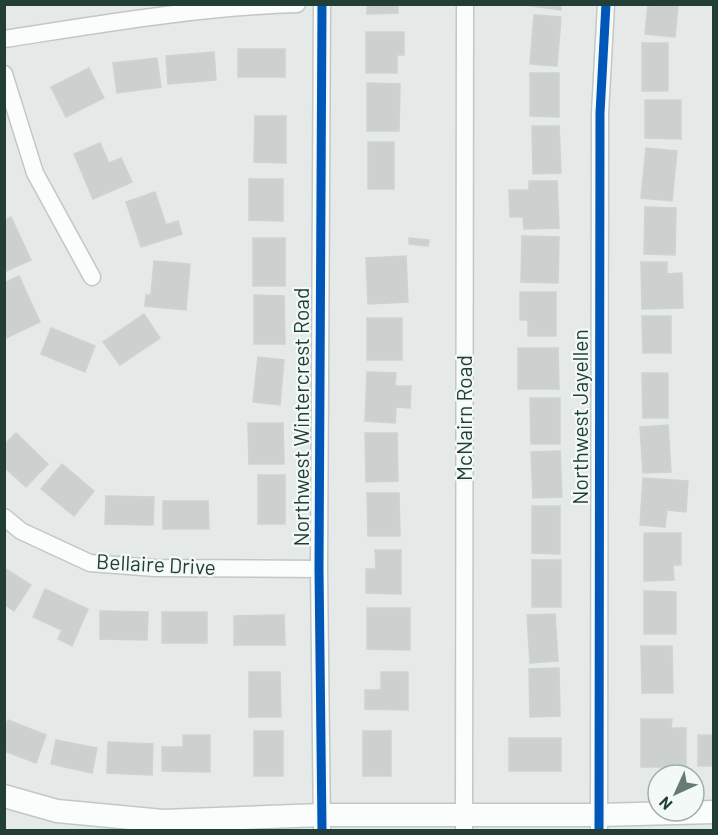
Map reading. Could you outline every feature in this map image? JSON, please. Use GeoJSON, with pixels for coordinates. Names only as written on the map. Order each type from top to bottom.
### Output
{"type":"FeatureCollection","features":[{"type":"Feature","properties":{"kind":"street"},"geometry":{"type":"LineString","coordinates":[[4,39],[143,18],[297,4]]}},
{"type":"Feature","properties":{"kind":"street","name":"Northwest Wintercrest Road"},"geometry":{"type":"LineString","coordinates":[[322,4],[319,569],[322,823]]}},
{"type":"Feature","properties":{"kind":"street","name":"McNairn Road"},"geometry":{"type":"LineString","coordinates":[[464,823],[465,4]]}},
{"type":"Feature","properties":{"kind":"street","name":"Northwest Jayellen"},"geometry":{"type":"LineString","coordinates":[[599,823],[600,125],[606,4]]}},
{"type":"Feature","properties":{"kind":"street"},"geometry":{"type":"LineString","coordinates":[[4,74],[35,173],[92,276]]}},
{"type":"Feature","properties":{"kind":"street","name":"Bellaire Drive"},"geometry":{"type":"LineString","coordinates":[[4,517],[21,531],[90,563],[154,568],[319,569]]}},
{"type":"Feature","properties":{"kind":"street"},"geometry":{"type":"LineString","coordinates":[[4,796],[57,811],[163,821],[599,823],[714,812]]}},
{"type":"Feature","properties":{"kind":"building"},"geometry":{"type":"Polygon","coordinates":[[[367,4],[398,4],[398,13],[367,14],[367,4]]]}},
{"type":"Feature","properties":{"kind":"building"},"geometry":{"type":"Polygon","coordinates":[[[532,4],[561,4],[561,10],[531,6],[532,4]]]}},
{"type":"Feature","properties":{"kind":"building"},"geometry":{"type":"Polygon","coordinates":[[[648,4],[678,4],[675,37],[645,34],[648,4]]]}},
{"type":"Feature","properties":{"kind":"building"},"geometry":{"type":"Polygon","coordinates":[[[534,15],[561,17],[557,66],[530,64],[534,15]]]}},
{"type":"Feature","properties":{"kind":"building"},"geometry":{"type":"Polygon","coordinates":[[[366,32],[404,32],[404,55],[397,55],[397,73],[366,73],[366,32]]]}},
{"type":"Feature","properties":{"kind":"building"},"geometry":{"type":"Polygon","coordinates":[[[642,43],[668,43],[668,91],[642,91],[642,43]]]}},
{"type":"Feature","properties":{"kind":"building"},"geometry":{"type":"Polygon","coordinates":[[[238,49],[285,49],[285,77],[238,77],[238,49]]]}},
{"type":"Feature","properties":{"kind":"building"},"geometry":{"type":"Polygon","coordinates":[[[214,52],[216,80],[168,84],[166,56],[214,52]]]}},
{"type":"Feature","properties":{"kind":"building"},"geometry":{"type":"Polygon","coordinates":[[[157,58],[161,87],[117,93],[113,63],[157,58]]]}},
{"type":"Feature","properties":{"kind":"building"},"geometry":{"type":"Polygon","coordinates":[[[89,68],[104,98],[66,117],[51,87],[89,68]]]}},
{"type":"Feature","properties":{"kind":"building"},"geometry":{"type":"Polygon","coordinates":[[[530,73],[559,73],[559,117],[530,116],[530,73]]]}},
{"type":"Feature","properties":{"kind":"building"},"geometry":{"type":"Polygon","coordinates":[[[367,83],[400,84],[399,131],[367,131],[367,83]]]}},
{"type":"Feature","properties":{"kind":"building"},"geometry":{"type":"Polygon","coordinates":[[[645,100],[681,100],[681,139],[645,138],[645,100]]]}},
{"type":"Feature","properties":{"kind":"building"},"geometry":{"type":"Polygon","coordinates":[[[255,116],[286,116],[286,163],[254,162],[255,116]]]}},
{"type":"Feature","properties":{"kind":"building"},"geometry":{"type":"Polygon","coordinates":[[[532,126],[559,126],[561,173],[533,174],[532,126]]]}},
{"type":"Feature","properties":{"kind":"building"},"geometry":{"type":"Polygon","coordinates":[[[368,142],[394,142],[394,189],[368,189],[368,142]]]}},
{"type":"Feature","properties":{"kind":"building"},"geometry":{"type":"Polygon","coordinates":[[[100,143],[109,163],[121,158],[132,182],[93,199],[74,154],[100,143]]]}},
{"type":"Feature","properties":{"kind":"building"},"geometry":{"type":"Polygon","coordinates":[[[646,148],[677,151],[672,201],[641,198],[646,148]]]}},
{"type":"Feature","properties":{"kind":"building"},"geometry":{"type":"Polygon","coordinates":[[[249,179],[283,179],[283,221],[249,220],[249,179]]]}},
{"type":"Feature","properties":{"kind":"building"},"geometry":{"type":"Polygon","coordinates":[[[529,181],[557,181],[559,228],[524,229],[523,217],[510,217],[509,190],[529,190],[529,181]]]}},
{"type":"Feature","properties":{"kind":"building"},"geometry":{"type":"Polygon","coordinates":[[[155,192],[166,225],[178,221],[182,234],[141,247],[126,202],[155,192]]]}},
{"type":"Feature","properties":{"kind":"building"},"geometry":{"type":"Polygon","coordinates":[[[645,207],[676,208],[675,255],[644,254],[645,207]]]}},
{"type":"Feature","properties":{"kind":"building"},"geometry":{"type":"Polygon","coordinates":[[[11,217],[31,260],[4,272],[4,220],[11,217]]]}},
{"type":"Feature","properties":{"kind":"building"},"geometry":{"type":"Polygon","coordinates":[[[522,236],[559,237],[558,283],[521,282],[522,236]]]}},
{"type":"Feature","properties":{"kind":"building"},"geometry":{"type":"Polygon","coordinates":[[[253,238],[285,238],[285,286],[253,286],[253,238]]]}},
{"type":"Feature","properties":{"kind":"building"},"geometry":{"type":"Polygon","coordinates":[[[409,238],[429,240],[428,246],[409,244],[409,238]]]}},
{"type":"Feature","properties":{"kind":"building"},"geometry":{"type":"Polygon","coordinates":[[[406,256],[408,302],[368,304],[366,258],[406,256]]]}},
{"type":"Feature","properties":{"kind":"building"},"geometry":{"type":"Polygon","coordinates":[[[154,261],[190,264],[186,310],[145,306],[146,295],[151,295],[154,261]]]}},
{"type":"Feature","properties":{"kind":"building"},"geometry":{"type":"Polygon","coordinates":[[[641,262],[667,262],[667,274],[682,273],[683,308],[642,309],[641,262]]]}},
{"type":"Feature","properties":{"kind":"building"},"geometry":{"type":"Polygon","coordinates":[[[19,276],[40,322],[4,339],[4,283],[19,276]]]}},
{"type":"Feature","properties":{"kind":"building"},"geometry":{"type":"Polygon","coordinates":[[[520,292],[556,292],[556,336],[528,336],[528,320],[520,320],[520,292]]]}},
{"type":"Feature","properties":{"kind":"building"},"geometry":{"type":"Polygon","coordinates":[[[254,295],[284,296],[285,344],[254,344],[254,295]]]}},
{"type":"Feature","properties":{"kind":"building"},"geometry":{"type":"Polygon","coordinates":[[[144,314],[160,338],[120,365],[103,342],[144,314]]]}},
{"type":"Feature","properties":{"kind":"building"},"geometry":{"type":"Polygon","coordinates":[[[642,316],[671,316],[671,353],[643,353],[642,316]]]}},
{"type":"Feature","properties":{"kind":"building"},"geometry":{"type":"Polygon","coordinates":[[[367,318],[402,318],[402,360],[367,360],[367,318]]]}},
{"type":"Feature","properties":{"kind":"building"},"geometry":{"type":"Polygon","coordinates":[[[51,328],[95,346],[85,372],[41,354],[51,328]]]}},
{"type":"Feature","properties":{"kind":"building"},"geometry":{"type":"Polygon","coordinates":[[[518,348],[558,348],[559,389],[518,389],[518,348]]]}},
{"type":"Feature","properties":{"kind":"building"},"geometry":{"type":"Polygon","coordinates":[[[258,357],[284,360],[280,405],[253,402],[258,357]]]}},
{"type":"Feature","properties":{"kind":"building"},"geometry":{"type":"Polygon","coordinates":[[[367,372],[396,373],[395,386],[411,386],[410,408],[396,407],[395,423],[365,421],[367,372]]]}},
{"type":"Feature","properties":{"kind":"building"},"geometry":{"type":"Polygon","coordinates":[[[642,373],[668,373],[668,418],[643,418],[642,373]]]}},
{"type":"Feature","properties":{"kind":"building"},"geometry":{"type":"Polygon","coordinates":[[[530,398],[560,398],[560,444],[531,444],[530,398]]]}},
{"type":"Feature","properties":{"kind":"building"},"geometry":{"type":"Polygon","coordinates":[[[248,423],[283,423],[284,464],[249,464],[248,423]]]}},
{"type":"Feature","properties":{"kind":"building"},"geometry":{"type":"Polygon","coordinates":[[[668,425],[671,472],[643,473],[640,427],[668,425]]]}},
{"type":"Feature","properties":{"kind":"building"},"geometry":{"type":"Polygon","coordinates":[[[16,433],[48,464],[26,487],[4,467],[4,445],[16,433]]]}},
{"type":"Feature","properties":{"kind":"building"},"geometry":{"type":"Polygon","coordinates":[[[365,433],[397,433],[398,481],[366,482],[365,433]]]}},
{"type":"Feature","properties":{"kind":"building"},"geometry":{"type":"Polygon","coordinates":[[[560,451],[562,497],[533,498],[531,452],[560,451]]]}},
{"type":"Feature","properties":{"kind":"building"},"geometry":{"type":"Polygon","coordinates":[[[62,464],[94,491],[74,516],[41,489],[62,464]]]}},
{"type":"Feature","properties":{"kind":"building"},"geometry":{"type":"Polygon","coordinates":[[[258,475],[285,475],[285,524],[258,524],[258,475]]]}},
{"type":"Feature","properties":{"kind":"building"},"geometry":{"type":"Polygon","coordinates":[[[643,478],[688,481],[686,512],[667,510],[665,527],[640,525],[643,478]]]}},
{"type":"Feature","properties":{"kind":"building"},"geometry":{"type":"Polygon","coordinates":[[[367,493],[399,493],[400,536],[368,536],[367,493]]]}},
{"type":"Feature","properties":{"kind":"building"},"geometry":{"type":"Polygon","coordinates":[[[106,496],[154,497],[153,525],[105,524],[106,496]]]}},
{"type":"Feature","properties":{"kind":"building"},"geometry":{"type":"Polygon","coordinates":[[[163,501],[208,501],[209,529],[163,529],[163,501]]]}},
{"type":"Feature","properties":{"kind":"building"},"geometry":{"type":"Polygon","coordinates":[[[532,506],[560,506],[560,554],[532,553],[532,506]]]}},
{"type":"Feature","properties":{"kind":"building"},"geometry":{"type":"Polygon","coordinates":[[[644,533],[681,533],[681,565],[673,565],[674,580],[644,581],[644,533]]]}},
{"type":"Feature","properties":{"kind":"building"},"geometry":{"type":"Polygon","coordinates":[[[375,550],[401,550],[401,594],[366,593],[366,569],[376,569],[375,550]]]}},
{"type":"Feature","properties":{"kind":"building"},"geometry":{"type":"Polygon","coordinates":[[[532,560],[561,560],[561,607],[532,607],[532,560]]]}},
{"type":"Feature","properties":{"kind":"building"},"geometry":{"type":"Polygon","coordinates":[[[4,568],[31,585],[14,611],[4,604],[4,568]]]}},
{"type":"Feature","properties":{"kind":"building"},"geometry":{"type":"Polygon","coordinates":[[[45,589],[88,609],[72,646],[58,639],[62,630],[33,617],[45,589]]]}},
{"type":"Feature","properties":{"kind":"building"},"geometry":{"type":"Polygon","coordinates":[[[644,591],[676,592],[676,634],[644,634],[644,591]]]}},
{"type":"Feature","properties":{"kind":"building"},"geometry":{"type":"Polygon","coordinates":[[[367,608],[410,608],[410,650],[367,649],[367,608]]]}},
{"type":"Feature","properties":{"kind":"building"},"geometry":{"type":"Polygon","coordinates":[[[100,611],[148,612],[147,640],[100,639],[100,611]]]}},
{"type":"Feature","properties":{"kind":"building"},"geometry":{"type":"Polygon","coordinates":[[[162,612],[207,612],[207,643],[162,643],[162,612]]]}},
{"type":"Feature","properties":{"kind":"building"},"geometry":{"type":"Polygon","coordinates":[[[555,614],[558,661],[530,663],[527,615],[555,614]]]}},
{"type":"Feature","properties":{"kind":"building"},"geometry":{"type":"Polygon","coordinates":[[[284,615],[285,645],[234,645],[234,616],[284,615]]]}},
{"type":"Feature","properties":{"kind":"building"},"geometry":{"type":"Polygon","coordinates":[[[641,646],[672,646],[673,693],[642,693],[641,646]]]}},
{"type":"Feature","properties":{"kind":"building"},"geometry":{"type":"Polygon","coordinates":[[[559,668],[560,716],[530,717],[529,669],[559,668]]]}},
{"type":"Feature","properties":{"kind":"building"},"geometry":{"type":"Polygon","coordinates":[[[249,672],[280,672],[281,717],[249,717],[249,672]]]}},
{"type":"Feature","properties":{"kind":"building"},"geometry":{"type":"Polygon","coordinates":[[[381,672],[408,672],[408,710],[365,709],[365,690],[381,690],[381,672]]]}},
{"type":"Feature","properties":{"kind":"building"},"geometry":{"type":"Polygon","coordinates":[[[641,719],[672,719],[671,728],[686,728],[686,763],[646,763],[646,767],[641,767],[641,719]]]}},
{"type":"Feature","properties":{"kind":"building"},"geometry":{"type":"Polygon","coordinates":[[[8,720],[46,735],[36,763],[4,751],[4,730],[8,720]]]}},
{"type":"Feature","properties":{"kind":"building"},"geometry":{"type":"Polygon","coordinates":[[[254,731],[283,731],[283,776],[254,776],[254,731]]]}},
{"type":"Feature","properties":{"kind":"building"},"geometry":{"type":"Polygon","coordinates":[[[363,731],[391,731],[391,776],[363,776],[363,731]]]}},
{"type":"Feature","properties":{"kind":"building"},"geometry":{"type":"Polygon","coordinates":[[[183,735],[210,735],[210,772],[162,771],[162,747],[183,747],[183,735]]]}},
{"type":"Feature","properties":{"kind":"building"},"geometry":{"type":"Polygon","coordinates":[[[698,735],[714,735],[714,766],[698,763],[698,735]]]}},
{"type":"Feature","properties":{"kind":"building"},"geometry":{"type":"Polygon","coordinates":[[[509,738],[561,738],[561,771],[509,771],[509,738]]]}},
{"type":"Feature","properties":{"kind":"building"},"geometry":{"type":"Polygon","coordinates":[[[56,740],[97,748],[92,773],[51,764],[56,740]]]}},
{"type":"Feature","properties":{"kind":"building"},"geometry":{"type":"Polygon","coordinates":[[[108,742],[153,744],[152,775],[107,773],[108,742]]]}},
{"type":"Feature","properties":{"kind":"cycle path"},"geometry":{"type":"LineString","coordinates":[[322,4],[319,569],[322,830]]}},
{"type":"Feature","properties":{"kind":"cycle path"},"geometry":{"type":"LineString","coordinates":[[599,830],[600,113],[606,4]]}}]}
